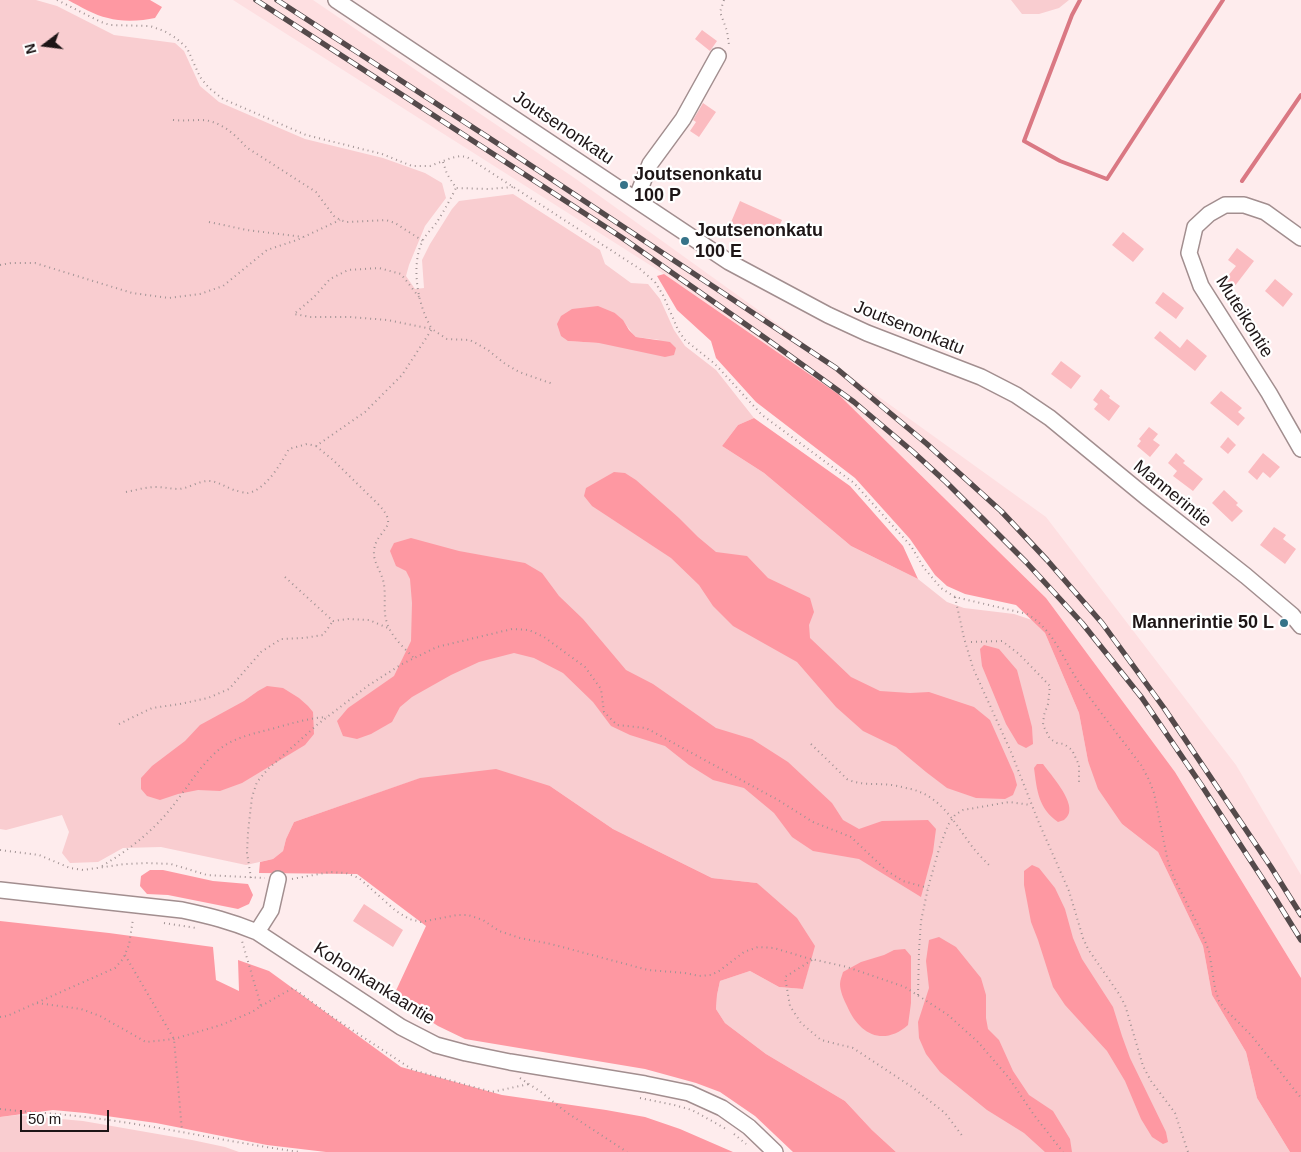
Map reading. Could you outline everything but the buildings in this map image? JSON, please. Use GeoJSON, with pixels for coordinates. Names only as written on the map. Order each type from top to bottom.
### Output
{"type":"FeatureCollection","features":[{"type":"Feature","properties":{"kind":"street","name":"Joutsenonkatu"},"geometry":{"type":"LineString","coordinates":[[336,0],[729,262],[828,315],[868,333],[981,377],[1016,396]]}},
{"type":"Feature","properties":{"kind":"street"},"geometry":{"type":"LineString","coordinates":[[636,199],[650,164],[683,119],[718,56]]}},
{"type":"Feature","properties":{"kind":"street","name":"Muteikontie"},"geometry":{"type":"LineString","coordinates":[[1301,238],[1265,212],[1244,205],[1225,205],[1209,214],[1195,227],[1190,253],[1201,286],[1270,393],[1301,449]]}},
{"type":"Feature","properties":{"kind":"street","name":"Mannerintie"},"geometry":{"type":"LineString","coordinates":[[1016,396],[1050,418],[1146,497],[1298,615]]}},
{"type":"Feature","properties":{"kind":"street"},"geometry":{"type":"LineString","coordinates":[[257,932],[271,910],[278,879]]}},
{"type":"Feature","properties":{"kind":"street","name":"Kohonkankaantie"},"geometry":{"type":"LineString","coordinates":[[0,890],[182,910],[231,922],[257,932],[401,1028],[436,1045],[510,1062],[689,1093],[722,1108],[749,1127],[775,1152]]}},
{"type":"Feature","properties":{"kind":"path"},"geometry":{"type":"LineString","coordinates":[[57,0],[110,25],[150,26],[164,31],[176,38],[187,48],[200,78],[222,99],[306,135],[382,154],[412,166],[430,166],[451,158],[467,157],[640,269],[655,282],[663,295],[678,330],[685,340],[715,364],[762,415],[854,483],[911,546],[924,568],[940,588],[955,596],[1027,614],[1036,619],[1051,635],[1078,681],[1149,780],[1156,801],[1168,862],[1209,951],[1219,1001],[1250,1035],[1301,1098]]}},
{"type":"Feature","properties":{"kind":"path"},"geometry":{"type":"LineString","coordinates":[[718,56],[729,45],[720,12],[724,0]]}},
{"type":"Feature","properties":{"kind":"path"},"geometry":{"type":"LineString","coordinates":[[173,120],[203,120],[214,122],[227,129],[246,147],[316,192],[334,216],[340,220],[347,222],[386,220],[395,223],[423,240]]}},
{"type":"Feature","properties":{"kind":"path"},"geometry":{"type":"LineString","coordinates":[[443,162],[447,174],[456,188]]}},
{"type":"Feature","properties":{"kind":"path"},"geometry":{"type":"LineString","coordinates":[[456,188],[488,189],[513,186]]}},
{"type":"Feature","properties":{"kind":"path"},"geometry":{"type":"LineString","coordinates":[[432,329],[425,318],[420,298],[417,276],[418,259],[423,240],[437,222],[456,188]]}},
{"type":"Feature","properties":{"kind":"path"},"geometry":{"type":"LineString","coordinates":[[0,265],[35,263],[132,293],[169,298],[200,294],[223,286],[267,250],[305,237],[340,220]]}},
{"type":"Feature","properties":{"kind":"path"},"geometry":{"type":"LineString","coordinates":[[209,222],[247,230],[305,237]]}},
{"type":"Feature","properties":{"kind":"path"},"geometry":{"type":"LineString","coordinates":[[420,298],[401,274],[379,268],[348,270],[330,280],[314,298],[294,314],[311,317],[350,317],[387,320],[432,329],[447,339],[470,340],[519,372],[552,384]]}},
{"type":"Feature","properties":{"kind":"path"},"geometry":{"type":"LineString","coordinates":[[316,446],[366,412],[402,375],[432,329]]}},
{"type":"Feature","properties":{"kind":"path"},"geometry":{"type":"LineString","coordinates":[[126,492],[156,487],[178,489],[206,481],[215,482],[246,493],[251,492],[257,490],[267,481],[282,462],[289,449],[306,444],[316,446],[378,504],[388,518],[388,524],[376,542],[374,556],[385,587],[385,615],[389,628],[396,639],[414,658]]}},
{"type":"Feature","properties":{"kind":"path"},"geometry":{"type":"LineString","coordinates":[[285,577],[333,621]]}},
{"type":"Feature","properties":{"kind":"path"},"geometry":{"type":"LineString","coordinates":[[955,596],[973,668],[1011,752],[1069,891],[1083,938],[1088,949],[1125,1005],[1143,1066],[1151,1081],[1175,1113],[1188,1152]]}},
{"type":"Feature","properties":{"kind":"path"},"geometry":{"type":"LineString","coordinates":[[119,724],[152,708],[208,698],[229,689],[261,652],[281,639],[323,635],[333,621],[348,619],[369,620],[389,628]]}},
{"type":"Feature","properties":{"kind":"path"},"geometry":{"type":"LineString","coordinates":[[251,878],[247,853],[252,798],[258,782],[268,769],[327,717],[369,685],[402,664],[437,647],[512,629],[529,630],[544,637],[585,667],[601,689],[604,712],[617,725],[646,728],[778,800],[813,822],[851,837],[887,871],[903,881],[928,888]]}},
{"type":"Feature","properties":{"kind":"path"},"geometry":{"type":"LineString","coordinates":[[971,642],[1002,641],[1019,654],[1050,686],[1043,726],[1050,739],[1064,744],[1072,750],[1079,766],[1079,782]]}},
{"type":"Feature","properties":{"kind":"path"},"geometry":{"type":"LineString","coordinates":[[100,867],[148,834],[194,778],[216,753],[227,744],[246,735],[311,718],[327,717]]}},
{"type":"Feature","properties":{"kind":"path"},"geometry":{"type":"LineString","coordinates":[[811,744],[847,779],[854,782],[893,785],[914,790],[930,797],[952,818],[976,851],[990,866]]}},
{"type":"Feature","properties":{"kind":"path"},"geometry":{"type":"LineString","coordinates":[[918,995],[921,922],[939,849],[952,818],[963,810],[989,805],[1009,802],[1032,805]]}},
{"type":"Feature","properties":{"kind":"path"},"geometry":{"type":"LineString","coordinates":[[0,850],[38,855],[70,868],[83,870],[148,862],[171,864],[207,875],[251,878],[295,879],[330,872],[346,873],[359,878],[396,911],[409,919],[421,922],[456,915],[468,915],[483,920],[499,931],[520,938],[551,944],[648,970],[699,976],[711,975],[744,952],[758,947],[774,948],[847,967],[905,987],[948,1015],[978,1042],[1009,1078],[1034,1115],[1063,1152]]}},
{"type":"Feature","properties":{"kind":"path"},"geometry":{"type":"LineString","coordinates":[[0,1017],[7,1016],[115,968],[123,959],[129,945],[133,919]]}},
{"type":"Feature","properties":{"kind":"path"},"geometry":{"type":"LineString","coordinates":[[242,940],[261,1006]]}},
{"type":"Feature","properties":{"kind":"path"},"geometry":{"type":"LineString","coordinates":[[125,954],[174,1039],[182,1132]]}},
{"type":"Feature","properties":{"kind":"path"},"geometry":{"type":"LineString","coordinates":[[812,959],[785,977],[790,1006],[801,1023],[821,1040],[853,1048],[912,1087],[945,1113],[964,1138]]}},
{"type":"Feature","properties":{"kind":"path"},"geometry":{"type":"LineString","coordinates":[[36,1003],[81,1009],[100,1016],[146,1042],[174,1039],[221,1026],[252,1012],[292,988],[413,1070],[492,1092],[529,1084]]}},
{"type":"Feature","properties":{"kind":"path"},"geometry":{"type":"LineString","coordinates":[[520,1078],[566,1112],[627,1152]]}},
{"type":"Feature","properties":{"kind":"path"},"geometry":{"type":"LineString","coordinates":[[0,1109],[76,1116],[300,1152]]}},
{"type":"Feature","properties":{"kind":"shaded area"},"geometry":{"type":"Polygon","coordinates":[[[0,0],[36,0],[57,6],[114,35],[175,43],[184,51],[200,86],[219,102],[305,139],[383,158],[425,173],[442,183],[446,198],[425,226],[406,276],[415,289],[424,288],[422,260],[430,244],[459,201],[513,194],[600,250],[605,264],[631,283],[648,284],[660,299],[674,330],[685,346],[716,370],[754,418],[738,425],[722,446],[764,473],[851,546],[918,579],[947,602],[964,608],[1014,614],[1032,620],[1045,633],[1079,713],[1088,761],[1122,824],[1158,852],[1203,946],[1212,995],[1246,1052],[1257,1098],[1290,1152],[896,1152],[845,1101],[766,1054],[725,1023],[716,1009],[720,981],[750,971],[779,987],[803,989],[814,946],[757,883],[712,878],[613,829],[550,786],[421,778],[294,822],[283,851],[273,859],[246,865],[161,847],[123,848],[98,862],[70,863],[62,853],[69,832],[62,815],[6,830],[0,829],[0,0]],[[615,313],[568,341],[599,343],[660,340],[636,337],[615,313]]]}},
{"type":"Feature","properties":{"kind":"shaded area"},"geometry":{"type":"Polygon","coordinates":[[[68,0],[150,0],[162,7],[155,18],[119,20],[98,15],[68,0]]]}},
{"type":"Feature","properties":{"kind":"shaded area"},"geometry":{"type":"Polygon","coordinates":[[[233,0],[313,0],[576,179],[1046,517],[1236,765],[1301,875],[1301,978],[1175,772],[1046,598],[838,394],[664,274],[233,0]]]}},
{"type":"Feature","properties":{"kind":"shaded area"},"geometry":{"type":"Polygon","coordinates":[[[1011,0],[1069,0],[1059,8],[1039,14],[1022,14],[1011,0]]]}},
{"type":"Feature","properties":{"kind":"shaded area"},"geometry":{"type":"Polygon","coordinates":[[[664,274],[838,394],[1046,598],[1175,772],[1301,978],[1301,1152],[1290,1152],[1257,1098],[1246,1052],[1212,995],[1203,946],[1158,852],[1122,824],[1098,789],[1088,761],[1079,713],[1045,633],[1016,605],[965,594],[947,586],[935,575],[910,539],[855,478],[756,402],[716,358],[711,341],[677,310],[657,276],[664,274]]]}},
{"type":"Feature","properties":{"kind":"shaded area"},"geometry":{"type":"Polygon","coordinates":[[[598,306],[615,313],[636,337],[670,342],[676,348],[674,355],[665,357],[599,343],[568,341],[561,336],[557,324],[561,316],[572,309],[598,306]]]}},
{"type":"Feature","properties":{"kind":"shaded area"},"geometry":{"type":"Polygon","coordinates":[[[754,418],[850,486],[903,546],[918,579],[851,546],[764,473],[722,446],[738,425],[754,418]]]}},
{"type":"Feature","properties":{"kind":"shaded area"},"geometry":{"type":"Polygon","coordinates":[[[614,472],[625,473],[636,480],[716,552],[747,556],[768,578],[810,598],[814,612],[809,625],[810,638],[851,677],[880,691],[929,692],[974,707],[990,720],[1014,774],[1017,785],[1013,795],[1005,799],[976,798],[947,788],[896,747],[863,731],[836,707],[797,662],[733,626],[713,606],[699,585],[671,558],[592,506],[584,496],[586,488],[614,472]]]}},
{"type":"Feature","properties":{"kind":"shaded area"},"geometry":{"type":"Polygon","coordinates":[[[411,538],[459,551],[525,563],[542,573],[559,596],[583,619],[626,670],[653,684],[716,728],[752,739],[788,762],[832,803],[843,820],[859,829],[882,821],[928,820],[936,829],[933,852],[921,897],[859,859],[813,851],[792,837],[774,813],[744,788],[713,780],[689,765],[665,746],[630,735],[611,726],[593,702],[563,673],[534,658],[514,653],[479,662],[412,697],[400,707],[392,722],[371,734],[357,739],[343,736],[337,721],[348,708],[394,676],[411,641],[412,603],[410,579],[406,571],[396,566],[390,551],[394,543],[411,538]]]}},
{"type":"Feature","properties":{"kind":"shaded area"},"geometry":{"type":"Polygon","coordinates":[[[984,645],[999,649],[1017,670],[1032,727],[1033,744],[1026,748],[1018,744],[1006,724],[982,666],[980,649],[984,645]]]}},
{"type":"Feature","properties":{"kind":"shaded area"},"geometry":{"type":"Polygon","coordinates":[[[267,686],[283,688],[299,698],[313,712],[314,734],[305,745],[242,783],[220,791],[198,790],[160,800],[147,796],[141,789],[141,778],[152,766],[185,741],[200,725],[267,686]]]}},
{"type":"Feature","properties":{"kind":"shaded area"},"geometry":{"type":"Polygon","coordinates":[[[1037,764],[1043,764],[1065,794],[1068,801],[1069,814],[1064,820],[1058,822],[1051,817],[1042,805],[1034,768],[1037,764]]]}},
{"type":"Feature","properties":{"kind":"shaded area"},"geometry":{"type":"Polygon","coordinates":[[[496,769],[550,786],[613,829],[712,878],[757,883],[797,918],[815,946],[803,989],[779,987],[750,971],[720,981],[716,1009],[725,1023],[766,1054],[845,1101],[896,1152],[793,1152],[755,1116],[720,1092],[696,1083],[645,1069],[465,1039],[438,1026],[393,997],[426,926],[357,874],[259,873],[260,862],[273,859],[283,851],[294,822],[420,778],[496,769]]]}},
{"type":"Feature","properties":{"kind":"shaded area"},"geometry":{"type":"Polygon","coordinates":[[[1032,865],[1039,868],[1055,888],[1065,909],[1073,938],[1082,959],[1113,1007],[1130,1058],[1166,1132],[1168,1142],[1163,1144],[1152,1137],[1141,1119],[1125,1081],[1107,1051],[1065,1005],[1053,987],[1031,922],[1024,885],[1024,871],[1032,865]]]}},
{"type":"Feature","properties":{"kind":"shaded area"},"geometry":{"type":"Polygon","coordinates":[[[150,870],[163,870],[213,881],[248,884],[253,895],[249,904],[238,909],[168,895],[147,894],[140,886],[141,876],[150,870]]]}},
{"type":"Feature","properties":{"kind":"shaded area"},"geometry":{"type":"Polygon","coordinates":[[[0,921],[213,947],[216,980],[239,991],[238,960],[269,971],[401,1067],[502,1095],[645,1117],[680,1129],[733,1152],[326,1152],[267,1145],[156,1123],[85,1113],[53,1110],[0,1117],[0,921]]]}},
{"type":"Feature","properties":{"kind":"shaded area"},"geometry":{"type":"Polygon","coordinates":[[[939,937],[956,947],[981,978],[986,995],[988,1029],[999,1040],[1013,1071],[1029,1095],[1053,1111],[1070,1139],[1072,1152],[1045,1152],[1024,1133],[987,1110],[940,1072],[926,1054],[919,1038],[918,1022],[929,988],[926,961],[929,940],[939,937]]]}},
{"type":"Feature","properties":{"kind":"shaded area"},"geometry":{"type":"Polygon","coordinates":[[[905,949],[911,956],[911,1003],[908,1025],[899,1032],[890,1035],[881,1036],[873,1034],[858,1024],[846,1004],[840,987],[843,972],[861,962],[894,950],[905,949]]]}},
{"type":"Feature","properties":{"kind":"shaded area"},"geometry":{"type":"Polygon","coordinates":[[[17,1115],[83,1121],[192,1140],[239,1152],[0,1152],[0,1117],[17,1115]]]}},
{"type":"Feature","properties":{"kind":"waterway"},"geometry":{"type":"LineString","coordinates":[[1080,0],[1072,15],[1024,141],[1060,161],[1107,179],[1223,0]]}},
{"type":"Feature","properties":{"kind":"waterway"},"geometry":{"type":"LineString","coordinates":[[1242,181],[1301,95]]}},
{"type":"Feature","properties":{"kind":"railway"},"geometry":{"type":"LineString","coordinates":[[256,0],[621,237],[854,402],[912,451],[946,482],[1026,562],[1082,623],[1142,698],[1202,786],[1301,940]]}},
{"type":"Feature","properties":{"kind":"railway"},"geometry":{"type":"LineString","coordinates":[[277,0],[836,368],[927,444],[1001,511],[1102,623],[1164,708],[1301,915]]}},
{"type":"Feature","properties":{"kind":"place","name":"Joutsenonkatu 100 P"},"geometry":{"type":"Point","coordinates":[624,185]}},
{"type":"Feature","properties":{"kind":"place","name":"Joutsenonkatu 100 E"},"geometry":{"type":"Point","coordinates":[685,241]}},
{"type":"Feature","properties":{"kind":"place","name":"Mannerintie 50 L"},"geometry":{"type":"Point","coordinates":[1284,623]}}]}
